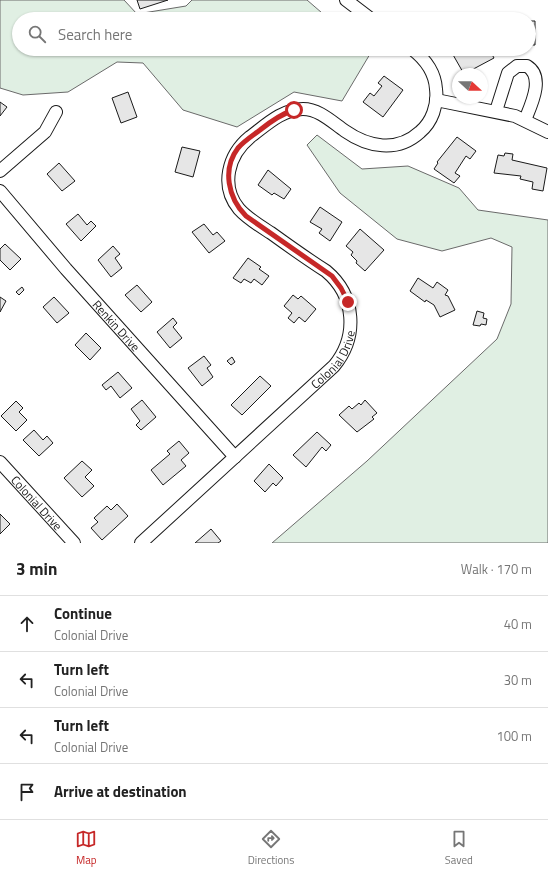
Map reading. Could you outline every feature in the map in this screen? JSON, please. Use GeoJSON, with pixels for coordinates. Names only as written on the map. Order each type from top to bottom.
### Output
{"type":"FeatureCollection","features":[{"type":"Feature","properties":{"kind":"street"},"geometry":{"type":"LineString","coordinates":[[346,0],[362,12]]}},
{"type":"Feature","properties":{"kind":"street","name":"Colonial Drive"},"geometry":{"type":"LineString","coordinates":[[142,543],[334,366],[346,347],[351,325],[350,309],[345,295],[332,276],[254,222],[239,209],[229,187],[229,167],[234,155],[244,142],[273,120],[287,112],[302,109],[323,115],[364,142],[381,146],[398,144],[414,137],[427,124],[435,108],[436,100],[436,83],[430,68],[421,56]]}},
{"type":"Feature","properties":{"kind":"street"},"geometry":{"type":"LineString","coordinates":[[496,111],[508,73],[516,66],[527,66],[533,71],[536,81],[525,120]]}},
{"type":"Feature","properties":{"kind":"street"},"geometry":{"type":"LineString","coordinates":[[436,100],[496,111],[525,120],[548,132]]}},
{"type":"Feature","properties":{"kind":"street"},"geometry":{"type":"LineString","coordinates":[[0,171],[45,132],[56,112]]}},
{"type":"Feature","properties":{"kind":"street","name":"Renkin Drive"},"geometry":{"type":"LineString","coordinates":[[0,191],[66,269],[235,457]]}},
{"type":"Feature","properties":{"kind":"street","name":"Colonial Drive"},"geometry":{"type":"LineString","coordinates":[[0,462],[74,543]]}},
{"type":"Feature","properties":{"kind":"green space"},"geometry":{"type":"Polygon","coordinates":[[[0,0],[124,0],[135,12],[12,12],[12,56],[369,56],[342,101],[294,92],[237,127],[183,110],[143,63],[117,62],[68,92],[23,95],[0,88],[0,0]]]}},
{"type":"Feature","properties":{"kind":"green space"},"geometry":{"type":"Polygon","coordinates":[[[192,0],[307,0],[321,12],[149,12],[186,6],[192,0]]]}},
{"type":"Feature","properties":{"kind":"green space"},"geometry":{"type":"Polygon","coordinates":[[[317,135],[362,169],[408,166],[459,188],[478,210],[548,220],[548,543],[272,543],[367,461],[497,339],[511,304],[512,247],[491,238],[442,251],[397,239],[340,193],[307,145],[317,135]]]}},
{"type":"Feature","properties":{"kind":"building"},"geometry":{"type":"Polygon","coordinates":[[[137,0],[168,0],[140,9],[137,0]]]}},
{"type":"Feature","properties":{"kind":"building"},"geometry":{"type":"Polygon","coordinates":[[[454,56],[493,56],[494,58],[475,68],[461,68],[454,56]]]}},
{"type":"Feature","properties":{"kind":"building"},"geometry":{"type":"Polygon","coordinates":[[[384,76],[403,90],[383,117],[363,102],[370,93],[374,96],[382,86],[378,83],[384,76]]]}},
{"type":"Feature","properties":{"kind":"building"},"geometry":{"type":"Polygon","coordinates":[[[128,92],[137,117],[121,123],[112,98],[128,92]]]}},
{"type":"Feature","properties":{"kind":"building"},"geometry":{"type":"Polygon","coordinates":[[[0,102],[7,107],[0,116],[0,102]]]}},
{"type":"Feature","properties":{"kind":"building"},"geometry":{"type":"Polygon","coordinates":[[[457,137],[476,151],[470,159],[466,156],[455,173],[460,176],[454,183],[434,169],[438,163],[437,162],[457,137]]]}},
{"type":"Feature","properties":{"kind":"building"},"geometry":{"type":"Polygon","coordinates":[[[182,147],[200,151],[193,177],[175,172],[182,147]]]}},
{"type":"Feature","properties":{"kind":"building"},"geometry":{"type":"Polygon","coordinates":[[[505,153],[513,154],[512,160],[547,168],[543,191],[532,189],[533,182],[520,179],[521,176],[494,173],[498,155],[504,156],[505,153]]]}},
{"type":"Feature","properties":{"kind":"building"},"geometry":{"type":"Polygon","coordinates":[[[59,163],[75,181],[62,191],[47,174],[59,163]]]}},
{"type":"Feature","properties":{"kind":"building"},"geometry":{"type":"Polygon","coordinates":[[[268,170],[291,189],[284,199],[274,193],[272,195],[258,185],[268,170]]]}},
{"type":"Feature","properties":{"kind":"building"},"geometry":{"type":"Polygon","coordinates":[[[320,207],[342,222],[330,241],[319,233],[322,229],[310,222],[320,207]]]}},
{"type":"Feature","properties":{"kind":"building"},"geometry":{"type":"Polygon","coordinates":[[[78,214],[87,225],[91,221],[96,226],[81,241],[66,224],[78,214]]]}},
{"type":"Feature","properties":{"kind":"building"},"geometry":{"type":"Polygon","coordinates":[[[204,224],[213,235],[217,232],[225,241],[209,253],[192,232],[204,224]]]}},
{"type":"Feature","properties":{"kind":"building"},"geometry":{"type":"Polygon","coordinates":[[[360,229],[384,250],[365,271],[356,263],[357,261],[351,255],[353,252],[346,246],[360,229]]]}},
{"type":"Feature","properties":{"kind":"building"},"geometry":{"type":"Polygon","coordinates":[[[5,244],[21,259],[10,270],[0,260],[0,249],[5,244]]]}},
{"type":"Feature","properties":{"kind":"building"},"geometry":{"type":"Polygon","coordinates":[[[113,246],[120,254],[115,258],[122,268],[111,277],[98,260],[113,246]]]}},
{"type":"Feature","properties":{"kind":"building"},"geometry":{"type":"Polygon","coordinates":[[[248,258],[261,267],[259,269],[269,276],[262,285],[254,279],[251,283],[244,279],[241,283],[233,278],[248,258]]]}},
{"type":"Feature","properties":{"kind":"building"},"geometry":{"type":"Polygon","coordinates":[[[418,278],[433,288],[437,282],[448,290],[445,295],[448,296],[455,310],[440,317],[434,305],[426,300],[425,302],[410,291],[418,278]]]}},
{"type":"Feature","properties":{"kind":"building"},"geometry":{"type":"Polygon","coordinates":[[[137,285],[152,302],[141,312],[125,295],[137,285]]]}},
{"type":"Feature","properties":{"kind":"building"},"geometry":{"type":"Polygon","coordinates":[[[22,287],[24,290],[19,295],[16,292],[22,287]]]}},
{"type":"Feature","properties":{"kind":"building"},"geometry":{"type":"Polygon","coordinates":[[[293,295],[298,299],[301,296],[316,309],[305,322],[299,317],[294,323],[288,318],[292,313],[284,306],[293,295]]]}},
{"type":"Feature","properties":{"kind":"building"},"geometry":{"type":"Polygon","coordinates":[[[0,297],[6,301],[0,312],[0,297]]]}},
{"type":"Feature","properties":{"kind":"building"},"geometry":{"type":"Polygon","coordinates":[[[54,297],[69,313],[57,323],[43,307],[54,297]]]}},
{"type":"Feature","properties":{"kind":"building"},"geometry":{"type":"Polygon","coordinates":[[[477,311],[484,313],[483,318],[487,319],[486,325],[473,325],[477,311]]]}},
{"type":"Feature","properties":{"kind":"building"},"geometry":{"type":"Polygon","coordinates":[[[173,318],[177,323],[173,327],[182,338],[170,348],[157,332],[173,318]]]}},
{"type":"Feature","properties":{"kind":"building"},"geometry":{"type":"Polygon","coordinates":[[[86,333],[101,348],[90,360],[75,345],[86,333]]]}},
{"type":"Feature","properties":{"kind":"building"},"geometry":{"type":"Polygon","coordinates":[[[204,356],[211,365],[207,368],[213,377],[202,386],[188,368],[204,356]]]}},
{"type":"Feature","properties":{"kind":"building"},"geometry":{"type":"Polygon","coordinates":[[[232,357],[235,362],[231,365],[227,361],[232,357]]]}},
{"type":"Feature","properties":{"kind":"building"},"geometry":{"type":"Polygon","coordinates":[[[118,372],[132,388],[120,398],[111,386],[106,390],[102,385],[118,372]]]}},
{"type":"Feature","properties":{"kind":"building"},"geometry":{"type":"Polygon","coordinates":[[[260,376],[271,386],[242,415],[231,405],[260,376]]]}},
{"type":"Feature","properties":{"kind":"building"},"geometry":{"type":"Polygon","coordinates":[[[142,400],[156,417],[141,430],[136,425],[140,421],[131,409],[142,400]]]}},
{"type":"Feature","properties":{"kind":"building"},"geometry":{"type":"Polygon","coordinates":[[[365,400],[377,413],[372,417],[374,419],[357,432],[339,415],[349,406],[352,409],[359,403],[361,405],[365,400]]]}},
{"type":"Feature","properties":{"kind":"building"},"geometry":{"type":"Polygon","coordinates":[[[16,401],[23,408],[19,412],[27,420],[16,431],[1,416],[16,401]]]}},
{"type":"Feature","properties":{"kind":"building"},"geometry":{"type":"Polygon","coordinates":[[[34,430],[43,440],[47,436],[53,443],[39,456],[23,440],[34,430]]]}},
{"type":"Feature","properties":{"kind":"building"},"geometry":{"type":"Polygon","coordinates":[[[317,432],[331,445],[326,451],[322,447],[306,467],[293,455],[317,432]]]}},
{"type":"Feature","properties":{"kind":"building"},"geometry":{"type":"Polygon","coordinates":[[[179,441],[189,453],[181,460],[186,466],[163,485],[151,470],[170,454],[167,451],[179,441]]]}},
{"type":"Feature","properties":{"kind":"building"},"geometry":{"type":"Polygon","coordinates":[[[82,461],[92,470],[85,477],[94,486],[82,497],[64,478],[82,461]]]}},
{"type":"Feature","properties":{"kind":"building"},"geometry":{"type":"Polygon","coordinates":[[[269,464],[283,478],[276,486],[273,483],[265,492],[254,481],[269,464]]]}},
{"type":"Feature","properties":{"kind":"building"},"geometry":{"type":"Polygon","coordinates":[[[117,504],[128,516],[102,540],[91,528],[98,522],[94,518],[107,506],[111,510],[117,504]]]}},
{"type":"Feature","properties":{"kind":"building"},"geometry":{"type":"Polygon","coordinates":[[[0,514],[10,524],[0,534],[0,514]]]}},
{"type":"Feature","properties":{"kind":"building"},"geometry":{"type":"Polygon","coordinates":[[[211,529],[221,541],[218,543],[195,543],[211,529]]]}},
{"type":"Feature","properties":{"kind":"route"},"geometry":{"type":"LineString","coordinates":[[294,110],[287,112],[273,120],[238,148],[229,167],[228,180],[231,195],[239,209],[246,216],[332,276],[341,288],[348,302]]}}]}
